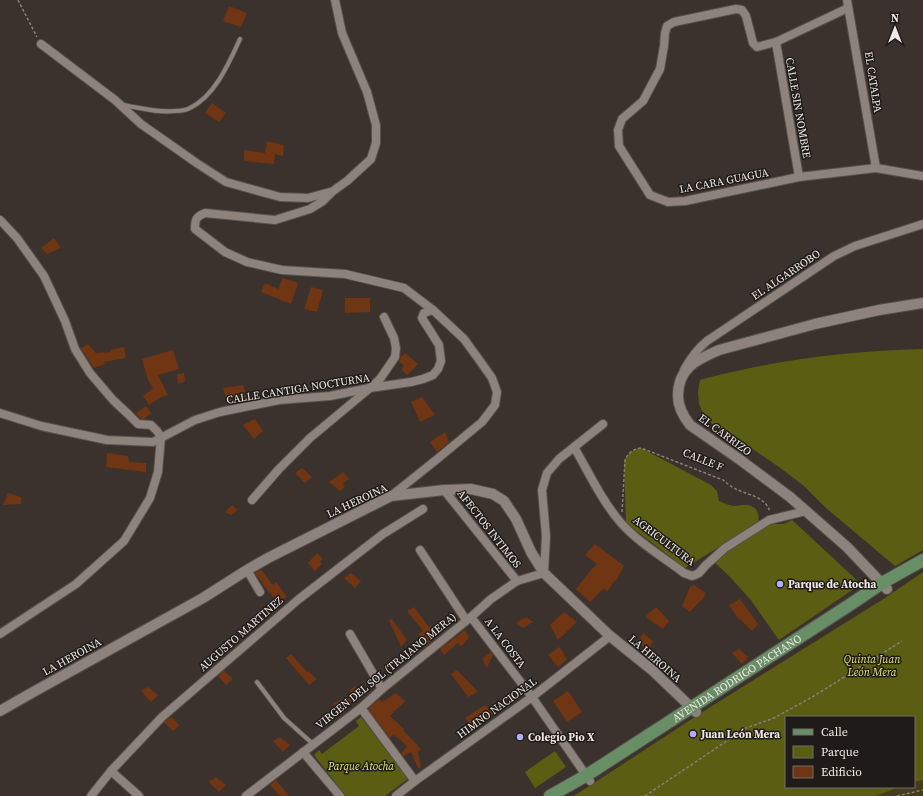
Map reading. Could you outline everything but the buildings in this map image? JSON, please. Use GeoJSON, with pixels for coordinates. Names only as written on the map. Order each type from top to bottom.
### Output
{"type":"FeatureCollection","features":[{"type":"Feature","properties":{"kind":"main road","name":"AVENIDA RODRIGO PACHANO"},"geometry":{"type":"LineString","coordinates":[[884,586],[923,560]]}},
{"type":"Feature","properties":{"kind":"main road","name":"AVENIDA RODRIGO PACHANO"},"geometry":{"type":"LineString","coordinates":[[566,796],[588,778],[694,710],[851,604],[923,567]]}},
{"type":"Feature","properties":{"kind":"main road","name":"AVENIDA RODRIGO PACHANO"},"geometry":{"type":"LineString","coordinates":[[550,796],[588,778]]}},
{"type":"Feature","properties":{"kind":"street"},"geometry":{"type":"LineString","coordinates":[[334,0],[342,33],[367,92],[376,125],[376,143],[371,159],[323,201],[310,209],[275,220],[205,213],[198,216],[195,222],[195,229],[225,252],[247,262],[282,270],[345,274],[404,288],[433,310],[464,339],[492,378],[497,392],[495,405],[482,422],[391,496]]}},
{"type":"Feature","properties":{"kind":"street"},"geometry":{"type":"LineString","coordinates":[[776,42],[848,4]]}},
{"type":"Feature","properties":{"kind":"street","name":"EL CATALPA"},"geometry":{"type":"LineString","coordinates":[[848,4],[876,168]]}},
{"type":"Feature","properties":{"kind":"street","name":"LA CARA GUAGUA"},"geometry":{"type":"LineString","coordinates":[[776,42],[757,47],[753,43],[746,16],[742,10],[736,9],[674,22],[667,26],[660,69],[643,100],[622,119],[618,130],[619,146],[650,195],[668,202],[685,202],[799,177],[876,168],[923,176]]}},
{"type":"Feature","properties":{"kind":"street","name":"CALLE SIN NOMBRE"},"geometry":{"type":"LineString","coordinates":[[776,42],[799,177]]}},
{"type":"Feature","properties":{"kind":"street"},"geometry":{"type":"LineString","coordinates":[[41,44],[109,95],[141,124],[226,182],[280,197],[308,198],[333,191]]}},
{"type":"Feature","properties":{"kind":"street"},"geometry":{"type":"LineString","coordinates":[[0,220],[17,238],[44,276],[65,321],[72,345],[90,372],[113,400],[138,424],[151,425],[162,437],[158,472],[150,498],[124,541],[76,584],[0,634]]}},
{"type":"Feature","properties":{"kind":"street","name":"EL ALGARROBO"},"geometry":{"type":"LineString","coordinates":[[682,376],[689,361],[702,346],[834,256],[855,246],[923,224]]}},
{"type":"Feature","properties":{"kind":"street"},"geometry":{"type":"LineString","coordinates":[[682,376],[697,360],[719,350],[815,324],[879,310],[923,303]]}},
{"type":"Feature","properties":{"kind":"street","name":"CALLE CANTIGA NOCTURNA"},"geometry":{"type":"LineString","coordinates":[[0,413],[41,426],[107,440],[153,442],[195,420],[220,412],[279,400],[330,396],[411,382],[433,375],[438,369],[441,361],[439,345],[422,318],[424,313],[433,310]]}},
{"type":"Feature","properties":{"kind":"street"},"geometry":{"type":"LineString","coordinates":[[252,500],[279,469],[310,438],[380,378],[395,357],[396,348],[394,338],[384,317]]}},
{"type":"Feature","properties":{"kind":"street","name":"EL CARRIZO"},"geometry":{"type":"LineString","coordinates":[[682,376],[678,389],[678,400],[684,418],[690,425],[790,497],[847,547],[884,586]]}},
{"type":"Feature","properties":{"kind":"street"},"geometry":{"type":"LineString","coordinates":[[544,572],[546,536],[542,490],[547,473],[559,459],[603,424]]}},
{"type":"Feature","properties":{"kind":"street","name":"AGRICULTURA"},"geometry":{"type":"LineString","coordinates":[[574,447],[608,506],[622,524],[637,538],[684,572],[692,576],[699,573],[725,548],[769,520]]}},
{"type":"Feature","properties":{"kind":"street","name":"LA HEROINA"},"geometry":{"type":"LineString","coordinates":[[0,711],[203,598],[268,558],[391,496],[444,490],[471,489],[493,494],[504,500],[516,519],[531,552],[544,572],[610,636],[650,669],[694,710]]}},
{"type":"Feature","properties":{"kind":"street","name":"AFECTOS INTIMOS"},"geometry":{"type":"LineString","coordinates":[[444,490],[517,581]]}},
{"type":"Feature","properties":{"kind":"street","name":"AUGUSTO MARTINEZ"},"geometry":{"type":"LineString","coordinates":[[91,796],[111,771],[162,717],[299,599],[383,534],[424,510]]}},
{"type":"Feature","properties":{"kind":"street"},"geometry":{"type":"LineString","coordinates":[[769,520],[806,511]]}},
{"type":"Feature","properties":{"kind":"street","name":"A LA COSTA"},"geometry":{"type":"LineString","coordinates":[[420,550],[468,618],[532,697],[588,778]]}},
{"type":"Feature","properties":{"kind":"street"},"geometry":{"type":"LineString","coordinates":[[247,570],[260,592]]}},
{"type":"Feature","properties":{"kind":"street","name":"VIRGEN DEL SOL (TRAJANO MERA)"},"geometry":{"type":"LineString","coordinates":[[246,796],[361,708],[491,599],[517,581],[544,572]]}},
{"type":"Feature","properties":{"kind":"street"},"geometry":{"type":"LineString","coordinates":[[350,634],[382,689]]}},
{"type":"Feature","properties":{"kind":"street","name":"HIMNO NACIONAL"},"geometry":{"type":"LineString","coordinates":[[396,796],[532,697],[610,636]]}},
{"type":"Feature","properties":{"kind":"street"},"geometry":{"type":"LineString","coordinates":[[361,708],[415,781]]}},
{"type":"Feature","properties":{"kind":"street"},"geometry":{"type":"LineString","coordinates":[[303,752],[340,796]]}},
{"type":"Feature","properties":{"kind":"street"},"geometry":{"type":"LineString","coordinates":[[111,771],[139,796]]}},
{"type":"Feature","properties":{"kind":"lane"},"geometry":{"type":"LineString","coordinates":[[121,105],[162,111],[190,109],[203,100],[221,77],[240,39]]}},
{"type":"Feature","properties":{"kind":"lane"},"geometry":{"type":"LineString","coordinates":[[257,682],[284,718],[313,745]]}},
{"type":"Feature","properties":{"kind":"path"},"geometry":{"type":"LineString","coordinates":[[18,0],[41,44]]}},
{"type":"Feature","properties":{"kind":"path","name":"CALLE F"},"geometry":{"type":"LineString","coordinates":[[622,524],[624,463],[629,453],[639,448],[723,480],[734,488],[760,499],[766,503],[769,508],[771,514],[769,520]]}},
{"type":"Feature","properties":{"kind":"path"},"geometry":{"type":"LineString","coordinates":[[645,796],[746,728],[774,718],[814,696],[902,641]]}},
{"type":"Feature","properties":{"kind":"path"},"geometry":{"type":"LineString","coordinates":[[897,796],[923,790]]}},
{"type":"Feature","properties":{"kind":"green space"},"geometry":{"type":"Polygon","coordinates":[[[923,349],[923,550],[895,566],[826,508],[804,486],[747,445],[716,428],[704,415],[699,404],[698,392],[700,380],[727,373],[783,362],[839,354],[923,349]]]}},
{"type":"Feature","properties":{"kind":"green space"},"geometry":{"type":"Polygon","coordinates":[[[639,448],[711,485],[717,491],[719,501],[732,506],[745,505],[753,507],[757,511],[759,517],[758,523],[685,568],[626,523],[624,463],[629,453],[639,448]]]}},
{"type":"Feature","properties":{"kind":"green space"},"geometry":{"type":"Polygon","coordinates":[[[792,520],[861,584],[779,640],[750,599],[712,560],[768,524],[784,524],[792,520]]]}},
{"type":"Feature","properties":{"kind":"green space","name":"Quinta Juan León Mera"},"geometry":{"type":"Polygon","coordinates":[[[923,572],[923,796],[574,796],[704,711],[885,598],[923,572]]]}},
{"type":"Feature","properties":{"kind":"green space","name":"Parque Atocha"},"geometry":{"type":"Polygon","coordinates":[[[361,717],[408,779],[385,796],[346,796],[314,755],[319,750],[322,754],[359,726],[356,721],[361,717]]]}},
{"type":"Feature","properties":{"kind":"green space"},"geometry":{"type":"Polygon","coordinates":[[[555,751],[566,767],[535,788],[525,772],[555,751]]]}},
{"type":"Feature","properties":{"kind":"sand"},"geometry":{"type":"Polygon","coordinates":[[[923,780],[923,796],[876,796],[896,788],[915,788],[915,782],[923,780]]]}},
{"type":"Feature","properties":{"kind":"place","name":"Parque de Atocha"},"geometry":{"type":"Point","coordinates":[780,584]}},
{"type":"Feature","properties":{"kind":"place","name":"Juan León Mera"},"geometry":{"type":"Point","coordinates":[693,734]}},
{"type":"Feature","properties":{"kind":"place","name":"Colegio Pio X"},"geometry":{"type":"Point","coordinates":[520,737]}}]}
